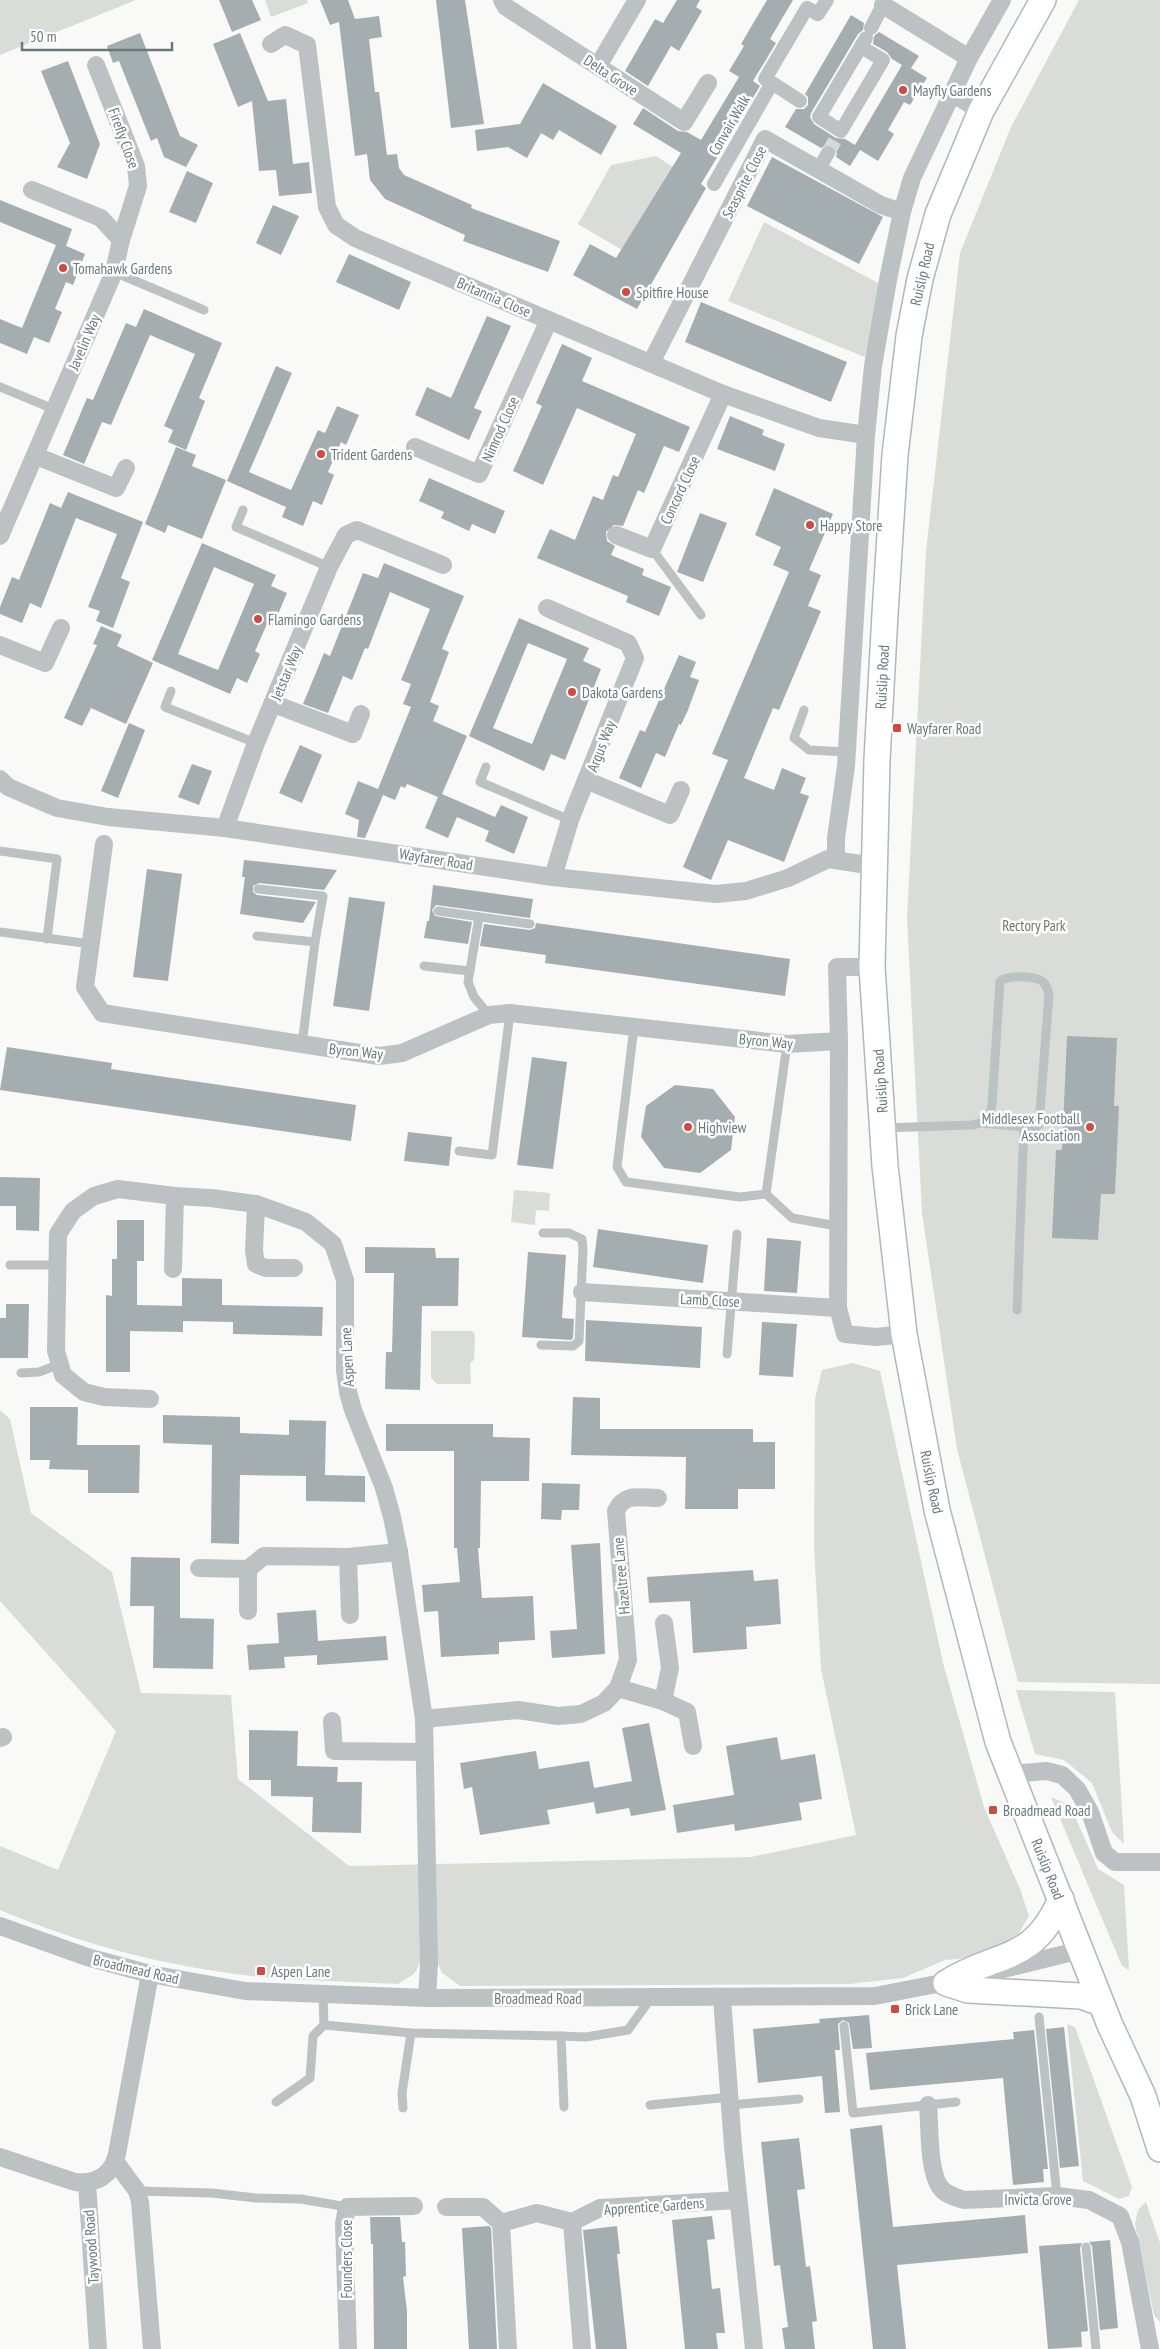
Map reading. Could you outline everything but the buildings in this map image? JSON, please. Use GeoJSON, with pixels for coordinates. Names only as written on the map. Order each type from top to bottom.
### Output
{"type":"FeatureCollection","features":[{"type":"Feature","properties":{"kind":"main road","name":"Ruislip Road"},"geometry":{"type":"LineString","coordinates":[[1043,0],[980,111],[938,214],[920,279],[909,336],[895,455],[877,760],[872,967],[883,1128],[904,1334],[937,1510],[998,1742],[1101,2003],[1143,2096],[1160,2149]]}},
{"type":"Feature","properties":{"kind":"main road"},"geometry":{"type":"LineString","coordinates":[[946,1983],[964,1972],[1002,1960],[1024,1948],[1037,1938],[1053,1917],[1060,1899]]}},
{"type":"Feature","properties":{"kind":"main road"},"geometry":{"type":"LineString","coordinates":[[946,1983],[968,1990],[1081,1996],[1101,2003]]}},
{"type":"Feature","properties":{"kind":"street","name":"Delta Grove"},"geometry":{"type":"LineString","coordinates":[[502,0],[506,7],[684,122],[708,82]]}},
{"type":"Feature","properties":{"kind":"street"},"geometry":{"type":"LineString","coordinates":[[598,66],[637,0]]}},
{"type":"Feature","properties":{"kind":"street","name":"Convair Walk"},"geometry":{"type":"LineString","coordinates":[[714,184],[772,84],[766,79],[807,8],[818,14],[826,0]]}},
{"type":"Feature","properties":{"kind":"street"},"geometry":{"type":"LineString","coordinates":[[836,859],[836,838],[847,752],[866,435],[874,366],[902,212],[912,178],[952,93],[969,58],[1002,0]]}},
{"type":"Feature","properties":{"kind":"street"},"geometry":{"type":"LineString","coordinates":[[866,38],[883,60],[840,133],[819,117],[884,5],[969,58]]}},
{"type":"Feature","properties":{"kind":"street","name":"Britannia Close"},"geometry":{"type":"LineString","coordinates":[[271,44],[285,35],[307,45],[327,207],[336,225],[355,238],[723,394],[820,428],[866,435]]}},
{"type":"Feature","properties":{"kind":"street","name":"Firefly Close"},"geometry":{"type":"LineString","coordinates":[[96,65],[136,166],[138,186],[120,240]]}},
{"type":"Feature","properties":{"kind":"street"},"geometry":{"type":"LineString","coordinates":[[772,84],[800,101]]}},
{"type":"Feature","properties":{"kind":"street"},"geometry":{"type":"LineString","coordinates":[[952,93],[980,111]]}},
{"type":"Feature","properties":{"kind":"street","name":"Seasprite Close"},"geometry":{"type":"LineString","coordinates":[[651,364],[766,139],[881,205],[902,212]]}},
{"type":"Feature","properties":{"kind":"street"},"geometry":{"type":"LineString","coordinates":[[818,170],[828,153]]}},
{"type":"Feature","properties":{"kind":"street"},"geometry":{"type":"LineString","coordinates":[[32,190],[101,218],[120,240]]}},
{"type":"Feature","properties":{"kind":"street","name":"Javelin Way"},"geometry":{"type":"LineString","coordinates":[[0,536],[114,272],[120,240]]}},
{"type":"Feature","properties":{"kind":"street","name":"Nimrod Close"},"geometry":{"type":"LineString","coordinates":[[415,448],[480,474],[549,320]]}},
{"type":"Feature","properties":{"kind":"street","name":"Concord Close"},"geometry":{"type":"LineString","coordinates":[[652,549],[723,394]]}},
{"type":"Feature","properties":{"kind":"street"},"geometry":{"type":"LineString","coordinates":[[36,456],[116,488],[126,468]]}},
{"type":"Feature","properties":{"kind":"street","name":"Jetstar Way"},"geometry":{"type":"LineString","coordinates":[[225,828],[256,743],[274,704],[329,567],[346,534],[357,530],[443,566]]}},
{"type":"Feature","properties":{"kind":"street"},"geometry":{"type":"LineString","coordinates":[[616,535],[652,549]]}},
{"type":"Feature","properties":{"kind":"street","name":"Argus Way"},"geometry":{"type":"LineString","coordinates":[[547,608],[628,643],[636,658],[588,781],[570,820],[553,876]]}},
{"type":"Feature","properties":{"kind":"street"},"geometry":{"type":"LineString","coordinates":[[0,645],[45,663],[61,628]]}},
{"type":"Feature","properties":{"kind":"street"},"geometry":{"type":"LineString","coordinates":[[274,704],[353,734],[361,714]]}},
{"type":"Feature","properties":{"kind":"street","name":"Wayfarer Road"},"geometry":{"type":"LineString","coordinates":[[0,779],[8,787],[57,808],[108,817],[225,828],[553,876],[716,894],[746,891],[788,878],[819,862],[836,859],[874,866]]}},
{"type":"Feature","properties":{"kind":"street"},"geometry":{"type":"LineString","coordinates":[[588,781],[670,815],[681,790]]}},
{"type":"Feature","properties":{"kind":"street","name":"Byron Way"},"geometry":{"type":"LineString","coordinates":[[104,844],[85,987],[102,1013],[379,1056],[402,1053],[489,1015],[510,1013],[787,1044],[839,1041]]}},
{"type":"Feature","properties":{"kind":"street"},"geometry":{"type":"LineString","coordinates":[[872,967],[837,967],[839,1041],[838,1308],[845,1334],[876,1337],[904,1334]]}},
{"type":"Feature","properties":{"kind":"street","name":"Aspen Lane"},"geometry":{"type":"LineString","coordinates":[[150,1399],[104,1397],[84,1392],[63,1375],[56,1352],[56,1265],[58,1234],[73,1211],[94,1196],[118,1189],[211,1198],[256,1204],[306,1222],[334,1244],[345,1280],[345,1370],[348,1392],[353,1410],[384,1488],[399,1552],[424,1719],[429,1964],[427,1998]]}},
{"type":"Feature","properties":{"kind":"street"},"geometry":{"type":"LineString","coordinates":[[173,1269],[175,1196]]}},
{"type":"Feature","properties":{"kind":"street"},"geometry":{"type":"LineString","coordinates":[[256,1204],[254,1251],[256,1264],[266,1268],[294,1268]]}},
{"type":"Feature","properties":{"kind":"street","name":"Lamb Close"},"geometry":{"type":"LineString","coordinates":[[582,1292],[838,1308]]}},
{"type":"Feature","properties":{"kind":"street","name":"Hazeltree Lane"},"geometry":{"type":"LineString","coordinates":[[424,1719],[518,1710],[558,1716],[581,1714],[604,1703],[618,1688],[628,1660],[616,1511],[620,1503],[627,1498],[658,1498]]}},
{"type":"Feature","properties":{"kind":"street"},"geometry":{"type":"LineString","coordinates":[[199,1568],[248,1569],[264,1556],[348,1557],[399,1552]]}},
{"type":"Feature","properties":{"kind":"street"},"geometry":{"type":"LineString","coordinates":[[348,1557],[350,1615]]}},
{"type":"Feature","properties":{"kind":"street"},"geometry":{"type":"LineString","coordinates":[[248,1569],[248,1612]]}},
{"type":"Feature","properties":{"kind":"street"},"geometry":{"type":"LineString","coordinates":[[663,1701],[670,1668],[664,1624]]}},
{"type":"Feature","properties":{"kind":"street"},"geometry":{"type":"LineString","coordinates":[[618,1688],[663,1701],[687,1712],[693,1746]]}},
{"type":"Feature","properties":{"kind":"street"},"geometry":{"type":"LineString","coordinates":[[332,1721],[334,1751],[424,1752]]}},
{"type":"Feature","properties":{"kind":"street"},"geometry":{"type":"LineString","coordinates":[[1010,1774],[1047,1771],[1062,1775],[1077,1789],[1090,1812],[1104,1853],[1115,1862],[1160,1862]]}},
{"type":"Feature","properties":{"kind":"street","name":"Broadmead Road"},"geometry":{"type":"LineString","coordinates":[[1,1928],[87,1957],[150,1974],[245,1990],[324,1995],[427,1998],[875,1996],[946,1983],[1081,1950]]}},
{"type":"Feature","properties":{"kind":"street"},"geometry":{"type":"LineString","coordinates":[[0,2157],[59,2177],[87,2183],[102,2178],[115,2161],[150,1974]]}},
{"type":"Feature","properties":{"kind":"street"},"geometry":{"type":"LineString","coordinates":[[722,1998],[738,2200],[754,2349]]}},
{"type":"Feature","properties":{"kind":"street","name":"Invicta Grove"},"geometry":{"type":"LineString","coordinates":[[928,2105],[934,2176],[950,2196],[964,2200],[1057,2196],[1089,2200],[1120,2216],[1130,2242],[1153,2344]]}},
{"type":"Feature","properties":{"kind":"street"},"geometry":{"type":"LineString","coordinates":[[115,2161],[137,2191],[140,2202],[152,2349]]}},
{"type":"Feature","properties":{"kind":"street","name":"Taywood Road"},"geometry":{"type":"LineString","coordinates":[[87,2183],[98,2349]]}},
{"type":"Feature","properties":{"kind":"street","name":"Apprentice Gardens"},"geometry":{"type":"LineString","coordinates":[[572,2222],[600,2208],[738,2200]]}},
{"type":"Feature","properties":{"kind":"street","name":"Founders Close"},"geometry":{"type":"LineString","coordinates":[[348,2349],[344,2224],[347,2207],[414,2206]]}},
{"type":"Feature","properties":{"kind":"street"},"geometry":{"type":"LineString","coordinates":[[446,2207],[483,2207],[501,2223],[508,2349]]}},
{"type":"Feature","properties":{"kind":"street"},"geometry":{"type":"LineString","coordinates":[[501,2223],[538,2213],[572,2222],[582,2349]]}},
{"type":"Feature","properties":{"kind":"lane"},"geometry":{"type":"LineString","coordinates":[[114,272],[204,310]]}},
{"type":"Feature","properties":{"kind":"lane"},"geometry":{"type":"LineString","coordinates":[[0,387],[56,410]]}},
{"type":"Feature","properties":{"kind":"lane"},"geometry":{"type":"LineString","coordinates":[[243,510],[236,527],[329,567]]}},
{"type":"Feature","properties":{"kind":"lane"},"geometry":{"type":"LineString","coordinates":[[652,549],[701,615]]}},
{"type":"Feature","properties":{"kind":"lane"},"geometry":{"type":"LineString","coordinates":[[171,691],[165,707],[256,743]]}},
{"type":"Feature","properties":{"kind":"lane"},"geometry":{"type":"LineString","coordinates":[[804,710],[794,738],[809,750],[847,752]]}},
{"type":"Feature","properties":{"kind":"lane"},"geometry":{"type":"LineString","coordinates":[[486,768],[480,782],[570,820]]}},
{"type":"Feature","properties":{"kind":"lane"},"geometry":{"type":"LineString","coordinates":[[0,851],[57,859],[47,939]]}},
{"type":"Feature","properties":{"kind":"lane"},"geometry":{"type":"LineString","coordinates":[[258,888],[323,896],[302,1044]]}},
{"type":"Feature","properties":{"kind":"lane"},"geometry":{"type":"LineString","coordinates":[[438,911],[530,924]]}},
{"type":"Feature","properties":{"kind":"lane"},"geometry":{"type":"LineString","coordinates":[[479,916],[468,982],[474,997],[489,1015]]}},
{"type":"Feature","properties":{"kind":"lane"},"geometry":{"type":"LineString","coordinates":[[0,932],[91,944]]}},
{"type":"Feature","properties":{"kind":"lane"},"geometry":{"type":"LineString","coordinates":[[256,936],[316,942]]}},
{"type":"Feature","properties":{"kind":"lane"},"geometry":{"type":"LineString","coordinates":[[424,966],[470,971]]}},
{"type":"Feature","properties":{"kind":"lane"},"geometry":{"type":"LineString","coordinates":[[883,1128],[972,1125],[981,1123],[1035,1128],[1039,1125],[1049,994],[1044,983],[1040,980],[1014,977],[1000,981],[992,1104],[990,1115],[981,1123]]}},
{"type":"Feature","properties":{"kind":"lane"},"geometry":{"type":"LineString","coordinates":[[459,1150],[492,1155],[510,1013]]}},
{"type":"Feature","properties":{"kind":"lane"},"geometry":{"type":"LineString","coordinates":[[634,1026],[617,1167],[626,1182],[740,1197],[766,1194],[792,1218],[837,1226]]}},
{"type":"Feature","properties":{"kind":"lane"},"geometry":{"type":"LineString","coordinates":[[766,1194],[787,1044]]}},
{"type":"Feature","properties":{"kind":"lane"},"geometry":{"type":"LineString","coordinates":[[1017,1310],[1024,1126]]}},
{"type":"Feature","properties":{"kind":"lane"},"geometry":{"type":"LineString","coordinates":[[541,1345],[573,1346],[579,1341],[582,1292],[582,1239],[569,1233],[542,1232]]}},
{"type":"Feature","properties":{"kind":"lane"},"geometry":{"type":"LineString","coordinates":[[727,1354],[733,1302],[737,1234]]}},
{"type":"Feature","properties":{"kind":"lane"},"geometry":{"type":"LineString","coordinates":[[10,1265],[56,1265]]}},
{"type":"Feature","properties":{"kind":"lane"},"geometry":{"type":"LineString","coordinates":[[21,1372],[39,1372],[60,1364]]}},
{"type":"Feature","properties":{"kind":"lane"},"geometry":{"type":"LineString","coordinates":[[276,2102],[310,2078],[313,2036],[324,2025],[324,1995]]}},
{"type":"Feature","properties":{"kind":"lane"},"geometry":{"type":"LineString","coordinates":[[324,2025],[411,2033],[586,2036],[628,2030],[651,1998]]}},
{"type":"Feature","properties":{"kind":"lane"},"geometry":{"type":"LineString","coordinates":[[1040,2017],[1057,2196]]}},
{"type":"Feature","properties":{"kind":"lane"},"geometry":{"type":"LineString","coordinates":[[844,2026],[852,2113],[956,2102]]}},
{"type":"Feature","properties":{"kind":"lane"},"geometry":{"type":"LineString","coordinates":[[403,2108],[402,2093],[411,2033]]}},
{"type":"Feature","properties":{"kind":"lane"},"geometry":{"type":"LineString","coordinates":[[561,2036],[564,2106]]}},
{"type":"Feature","properties":{"kind":"lane"},"geometry":{"type":"LineString","coordinates":[[650,2105],[799,2099]]}},
{"type":"Feature","properties":{"kind":"lane"},"geometry":{"type":"LineString","coordinates":[[137,2191],[212,2193],[256,2198],[301,2198],[347,2207]]}},
{"type":"Feature","properties":{"kind":"lane"},"geometry":{"type":"LineString","coordinates":[[1086,2247],[1096,2349]]}},
{"type":"Feature","properties":{"kind":"green space"},"geometry":{"type":"Polygon","coordinates":[[[0,0],[136,0],[0,55],[0,0]]]}},
{"type":"Feature","properties":{"kind":"green space"},"geometry":{"type":"Polygon","coordinates":[[[265,0],[307,0],[308,3],[271,17],[265,0]]]}},
{"type":"Feature","properties":{"kind":"green space","name":"Rectory Park"},"geometry":{"type":"Polygon","coordinates":[[[1079,0],[1160,0],[1160,1684],[1018,1682],[957,1449],[922,1213],[907,918],[926,551],[960,253],[1011,127],[1079,0]]]}},
{"type":"Feature","properties":{"kind":"green space"},"geometry":{"type":"Polygon","coordinates":[[[656,156],[673,167],[622,250],[578,224],[611,165],[656,156]]]}},
{"type":"Feature","properties":{"kind":"green space"},"geometry":{"type":"Polygon","coordinates":[[[764,222],[882,285],[867,358],[728,301],[764,222]]]}},
{"type":"Feature","properties":{"kind":"green space"},"geometry":{"type":"Polygon","coordinates":[[[514,1190],[550,1193],[549,1211],[536,1210],[535,1225],[511,1222],[514,1190]]]}},
{"type":"Feature","properties":{"kind":"green space"},"geometry":{"type":"Polygon","coordinates":[[[431,1331],[472,1331],[475,1334],[474,1360],[470,1363],[471,1384],[437,1384],[431,1378],[431,1331]]]}},
{"type":"Feature","properties":{"kind":"green space"},"geometry":{"type":"Polygon","coordinates":[[[853,1363],[880,1371],[943,1663],[984,1807],[1020,1889],[1029,1916],[1019,1933],[982,1957],[945,1960],[903,1978],[849,1984],[460,1986],[442,1973],[430,1945],[414,1974],[398,1984],[298,1980],[212,1971],[139,1956],[68,1936],[0,1910],[0,1846],[58,1870],[116,1731],[0,1601],[0,1410],[10,1419],[31,1513],[112,1572],[141,1693],[231,1695],[238,1779],[349,1866],[751,1857],[856,1835],[821,1669],[814,1548],[815,1399],[822,1370],[853,1363]]]}},
{"type":"Feature","properties":{"kind":"green space"},"geometry":{"type":"Polygon","coordinates":[[[1016,1690],[1115,1692],[1124,1844],[1112,1832],[1092,1783],[1064,1760],[1035,1754],[1016,1690]]]}},
{"type":"Feature","properties":{"kind":"green space"},"geometry":{"type":"Polygon","coordinates":[[[1051,1797],[1070,1805],[1098,1869],[1124,1885],[1129,1970],[1122,1966],[1051,1797]]]}},
{"type":"Feature","properties":{"kind":"green space"},"geometry":{"type":"Polygon","coordinates":[[[1067,2024],[1075,2027],[1132,2187],[1129,2196],[1119,2199],[1083,2181],[1067,2024]]]}},
{"type":"Feature","properties":{"kind":"green space"},"geometry":{"type":"Polygon","coordinates":[[[1146,2202],[1160,2243],[1160,2322],[1154,2315],[1135,2224],[1138,2210],[1146,2202]]]}},
{"type":"Feature","properties":{"kind":"tunnel"},"geometry":{"type":"LineString","coordinates":[[828,153],[838,135]]}},
{"type":"Feature","properties":{"kind":"place","name":"Mayfly Gardens"},"geometry":{"type":"Point","coordinates":[903,90]}},
{"type":"Feature","properties":{"kind":"place","name":"Tomahawk Gardens"},"geometry":{"type":"Point","coordinates":[63,268]}},
{"type":"Feature","properties":{"kind":"place","name":"Spitfire House"},"geometry":{"type":"Point","coordinates":[626,292]}},
{"type":"Feature","properties":{"kind":"place","name":"Trident Gardens"},"geometry":{"type":"Point","coordinates":[321,454]}},
{"type":"Feature","properties":{"kind":"place","name":"Happy Store"},"geometry":{"type":"Point","coordinates":[810,525]}},
{"type":"Feature","properties":{"kind":"place","name":"Flamingo Gardens"},"geometry":{"type":"Point","coordinates":[258,619]}},
{"type":"Feature","properties":{"kind":"place","name":"Dakota Gardens"},"geometry":{"type":"Point","coordinates":[572,692]}},
{"type":"Feature","properties":{"kind":"place","name":"Wayfarer Road"},"geometry":{"type":"Point","coordinates":[897,728]}},
{"type":"Feature","properties":{"kind":"place","name":"Highview"},"geometry":{"type":"Point","coordinates":[688,1127]}},
{"type":"Feature","properties":{"kind":"place","name":"Middlesex Football Association"},"geometry":{"type":"Point","coordinates":[1090,1127]}},
{"type":"Feature","properties":{"kind":"place","name":"Broadmead Road"},"geometry":{"type":"Point","coordinates":[993,1810]}},
{"type":"Feature","properties":{"kind":"place","name":"Aspen Lane"},"geometry":{"type":"Point","coordinates":[261,1971]}},
{"type":"Feature","properties":{"kind":"place","name":"Brick Lane"},"geometry":{"type":"Point","coordinates":[895,2009]}}]}
